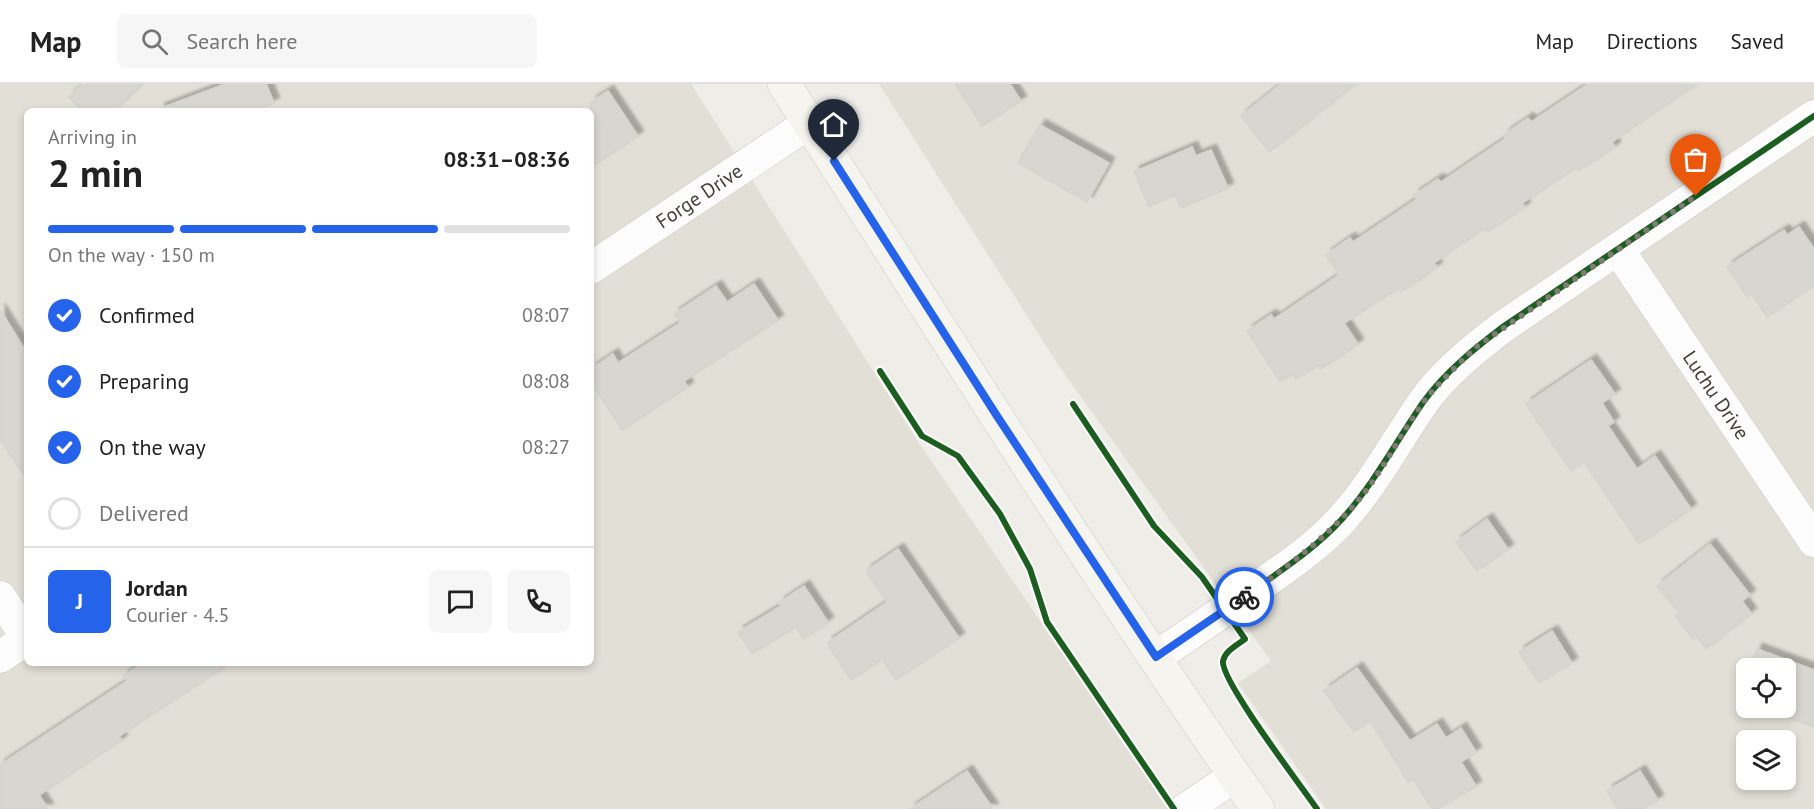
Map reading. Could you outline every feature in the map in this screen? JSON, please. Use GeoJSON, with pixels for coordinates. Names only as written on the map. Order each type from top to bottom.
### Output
{"type":"FeatureCollection","features":[{"type":"Feature","properties":{"kind":"main road"},"geometry":{"type":"LineString","coordinates":[[784,84],[991,406],[1258,809]]}},
{"type":"Feature","properties":{"kind":"street"},"geometry":{"type":"LineString","coordinates":[[1156,657],[1318,543],[1365,491],[1388,460],[1425,400],[1476,347],[1814,116]]}},
{"type":"Feature","properties":{"kind":"street","name":"Forge Drive"},"geometry":{"type":"LineString","coordinates":[[594,266],[809,123]]}},
{"type":"Feature","properties":{"kind":"street","name":"Luchu Drive"},"geometry":{"type":"LineString","coordinates":[[1618,249],[1814,541]]}},
{"type":"Feature","properties":{"kind":"street"},"geometry":{"type":"LineString","coordinates":[[0,597],[24,633]]}},
{"type":"Feature","properties":{"kind":"street"},"geometry":{"type":"LineString","coordinates":[[0,657],[24,640]]}},
{"type":"Feature","properties":{"kind":"street"},"geometry":{"type":"LineString","coordinates":[[1186,809],[1235,776]]}},
{"type":"Feature","properties":{"kind":"shaded area"},"geometry":{"type":"Polygon","coordinates":[[[0,84],[691,84],[917,440],[1168,809],[0,809],[0,84]]]}},
{"type":"Feature","properties":{"kind":"shaded area"},"geometry":{"type":"Polygon","coordinates":[[[879,84],[1814,84],[1814,809],[1326,809],[1238,683],[1271,661],[1061,369],[879,84]]]}},
{"type":"Feature","properties":{"kind":"building"},"geometry":{"type":"Polygon","coordinates":[[[83,84],[141,84],[115,108],[79,108],[69,97],[83,84]]]}},
{"type":"Feature","properties":{"kind":"building"},"geometry":{"type":"Polygon","coordinates":[[[225,84],[266,84],[274,103],[261,108],[162,108],[225,84]]]}},
{"type":"Feature","properties":{"kind":"building"},"geometry":{"type":"Polygon","coordinates":[[[955,84],[1010,84],[1021,101],[982,126],[955,84]]]}},
{"type":"Feature","properties":{"kind":"building"},"geometry":{"type":"Polygon","coordinates":[[[1281,84],[1355,84],[1269,152],[1241,116],[1281,84]]]}},
{"type":"Feature","properties":{"kind":"building"},"geometry":{"type":"Polygon","coordinates":[[[1588,84],[1697,84],[1612,142],[1615,147],[1578,171],[1576,168],[1522,203],[1525,207],[1488,232],[1485,228],[1434,263],[1437,267],[1401,292],[1398,288],[1344,323],[1358,344],[1321,369],[1319,365],[1296,379],[1293,374],[1280,382],[1247,331],[1271,315],[1274,319],[1339,275],[1326,255],[1350,238],[1353,242],[1417,199],[1414,195],[1438,179],[1441,182],[1506,138],[1504,135],[1528,118],[1531,122],[1588,84]]]}},
{"type":"Feature","properties":{"kind":"building"},"geometry":{"type":"Polygon","coordinates":[[[608,91],[638,136],[594,165],[594,108],[591,108],[591,102],[608,91]]]}},
{"type":"Feature","properties":{"kind":"building"},"geometry":{"type":"Polygon","coordinates":[[[1040,125],[1109,163],[1087,202],[1018,163],[1040,125]]]}},
{"type":"Feature","properties":{"kind":"building"},"geometry":{"type":"Polygon","coordinates":[[[1192,147],[1196,156],[1211,150],[1228,188],[1181,208],[1175,195],[1149,207],[1134,172],[1192,147]]]}},
{"type":"Feature","properties":{"kind":"building"},"geometry":{"type":"Polygon","coordinates":[[[1799,227],[1814,249],[1814,285],[1767,317],[1752,294],[1747,297],[1727,267],[1784,230],[1787,235],[1799,227]]]}},
{"type":"Feature","properties":{"kind":"building"},"geometry":{"type":"Polygon","coordinates":[[[754,284],[778,320],[684,381],[688,387],[622,430],[594,387],[594,367],[613,354],[618,363],[680,323],[674,314],[716,286],[727,302],[754,284]]]}},
{"type":"Feature","properties":{"kind":"building"},"geometry":{"type":"Polygon","coordinates":[[[0,310],[24,348],[24,475],[0,439],[0,310]]]}},
{"type":"Feature","properties":{"kind":"building"},"geometry":{"type":"Polygon","coordinates":[[[1591,360],[1615,394],[1602,403],[1614,422],[1608,426],[1637,469],[1655,456],[1691,509],[1639,544],[1584,462],[1571,471],[1526,404],[1591,360]]]}},
{"type":"Feature","properties":{"kind":"building"},"geometry":{"type":"Polygon","coordinates":[[[1487,519],[1508,549],[1477,571],[1456,542],[1487,519]]]}},
{"type":"Feature","properties":{"kind":"building"},"geometry":{"type":"Polygon","coordinates":[[[1710,544],[1750,595],[1742,601],[1751,613],[1706,649],[1696,636],[1693,639],[1675,616],[1679,613],[1657,586],[1710,544]]]}},
{"type":"Feature","properties":{"kind":"building"},"geometry":{"type":"Polygon","coordinates":[[[898,549],[959,638],[896,680],[882,659],[851,680],[827,643],[887,602],[866,571],[898,549]]]}},
{"type":"Feature","properties":{"kind":"building"},"geometry":{"type":"Polygon","coordinates":[[[804,586],[828,622],[804,639],[795,627],[752,654],[738,632],[781,606],[779,603],[804,586]]]}},
{"type":"Feature","properties":{"kind":"building"},"geometry":{"type":"Polygon","coordinates":[[[1552,631],[1572,663],[1539,683],[1519,652],[1552,631]]]}},
{"type":"Feature","properties":{"kind":"building"},"geometry":{"type":"Polygon","coordinates":[[[1757,649],[1781,658],[1754,658],[1757,649]]]}},
{"type":"Feature","properties":{"kind":"building"},"geometry":{"type":"Polygon","coordinates":[[[1796,663],[1814,670],[1814,727],[1789,718],[1796,718],[1796,663]]]}},
{"type":"Feature","properties":{"kind":"building"},"geometry":{"type":"Polygon","coordinates":[[[138,666],[226,666],[119,736],[122,740],[39,795],[48,809],[0,809],[0,765],[127,681],[123,676],[138,666]]]}},
{"type":"Feature","properties":{"kind":"building"},"geometry":{"type":"Polygon","coordinates":[[[1357,668],[1410,741],[1437,724],[1446,738],[1461,728],[1476,752],[1461,762],[1476,786],[1438,809],[1432,809],[1413,779],[1408,782],[1370,720],[1354,732],[1324,691],[1357,668]]]}},
{"type":"Feature","properties":{"kind":"building"},"geometry":{"type":"Polygon","coordinates":[[[967,771],[993,809],[910,809],[967,771]]]}},
{"type":"Feature","properties":{"kind":"building"},"geometry":{"type":"Polygon","coordinates":[[[1640,771],[1658,800],[1643,809],[1618,809],[1607,791],[1640,771]]]}},
{"type":"Feature","properties":{"kind":"cycle path"},"geometry":{"type":"LineString","coordinates":[[1156,657],[1292,563],[1334,528],[1365,490],[1432,390],[1482,343],[1814,116]]}},
{"type":"Feature","properties":{"kind":"cycle path"},"geometry":{"type":"LineString","coordinates":[[880,371],[922,436],[958,456],[1000,514],[1030,569],[1047,622],[1174,809]]}},
{"type":"Feature","properties":{"kind":"cycle path"},"geometry":{"type":"LineString","coordinates":[[1073,404],[1154,526],[1202,577],[1245,639],[1224,657],[1226,672],[1247,710],[1317,809]]}},
{"type":"Feature","properties":{"kind":"way so far"},"geometry":{"type":"LineString","coordinates":[[1244,597],[1318,543],[1342,519],[1388,460],[1425,400],[1476,347],[1696,196]]}},
{"type":"Feature","properties":{"kind":"route"},"geometry":{"type":"LineString","coordinates":[[834,161],[997,416],[1156,657],[1244,597]]}}]}
